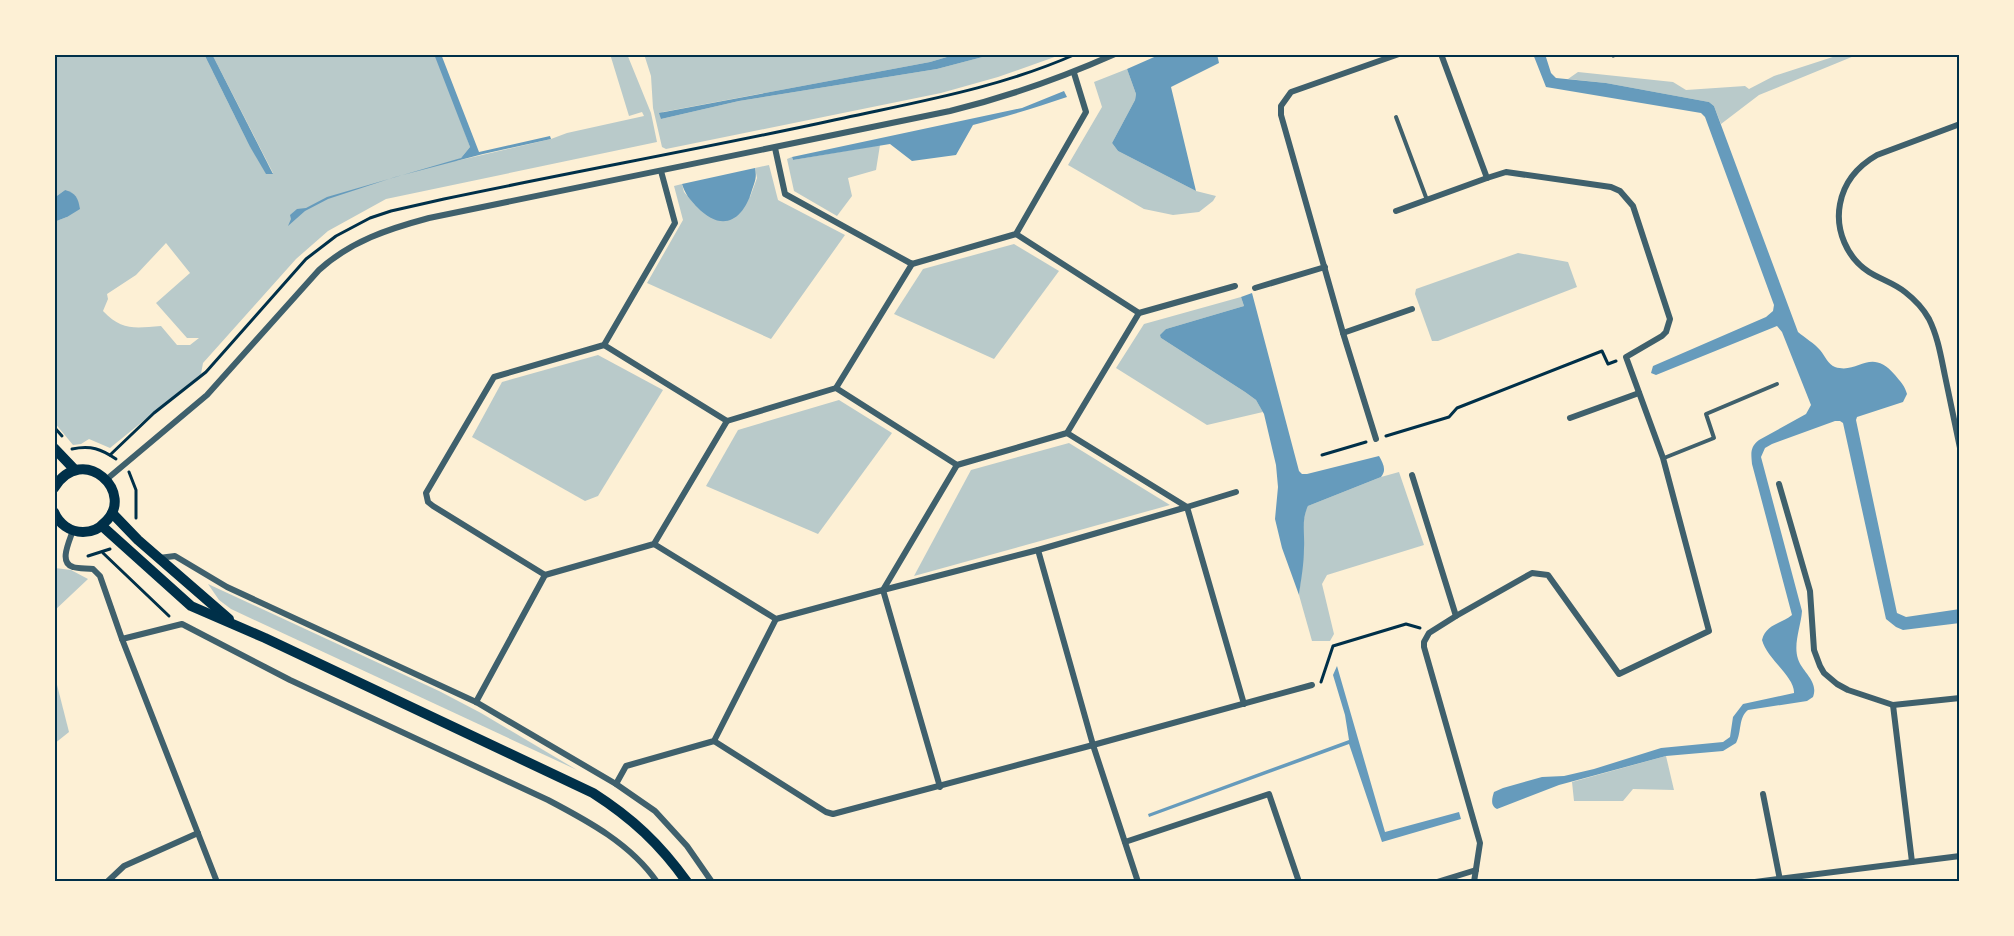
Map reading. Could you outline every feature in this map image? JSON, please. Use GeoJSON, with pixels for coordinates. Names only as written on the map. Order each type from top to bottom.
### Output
{"type":"FeatureCollection","features":[{"type":"Feature","properties":{"kind":"main road"},"geometry":{"type":"LineString","coordinates":[[57,451],[75,470]]}},
{"type":"Feature","properties":{"kind":"main road"},"geometry":{"type":"LineString","coordinates":[[54,512],[64,526],[83,532],[93,531],[102,526],[112,513],[115,502],[113,490],[107,479],[92,470],[75,470],[56,480]]}},
{"type":"Feature","properties":{"kind":"main road"},"geometry":{"type":"LineString","coordinates":[[112,513],[159,558],[236,625]]}},
{"type":"Feature","properties":{"kind":"main road"},"geometry":{"type":"LineString","coordinates":[[102,526],[191,606],[236,625],[593,794],[625,815],[648,834],[687,882]]}},
{"type":"Feature","properties":{"kind":"street"},"geometry":{"type":"LineString","coordinates":[[107,479],[197,404],[319,270],[331,259],[363,239],[429,218],[959,109],[1017,93],[1074,73],[1115,54]]}},
{"type":"Feature","properties":{"kind":"street"},"geometry":{"type":"LineString","coordinates":[[1376,439],[1343,333],[1281,115],[1281,106],[1291,92],[1399,54]]}},
{"type":"Feature","properties":{"kind":"street"},"geometry":{"type":"LineString","coordinates":[[1442,54],[1487,178]]}},
{"type":"Feature","properties":{"kind":"street"},"geometry":{"type":"LineString","coordinates":[[477,702],[545,575],[654,543],[727,421],[836,388],[912,264],[1016,234],[1086,112],[1074,73]]}},
{"type":"Feature","properties":{"kind":"street"},"geometry":{"type":"LineString","coordinates":[[1960,124],[1866,161],[1851,177],[1845,188],[1839,210],[1841,233],[1845,245],[1856,261],[1870,272],[1904,291],[1918,304],[1929,320],[1939,345],[1960,448]]}},
{"type":"Feature","properties":{"kind":"street"},"geometry":{"type":"LineString","coordinates":[[775,148],[785,194],[912,264]]}},
{"type":"Feature","properties":{"kind":"street"},"geometry":{"type":"LineString","coordinates":[[545,575],[433,506],[428,502],[426,493],[494,377],[604,345],[675,223],[661,171]]}},
{"type":"Feature","properties":{"kind":"street"},"geometry":{"type":"LineString","coordinates":[[1396,211],[1506,172],[1611,187],[1628,198],[1633,206],[1670,319],[1666,332],[1662,336],[1626,357],[1663,458],[1709,631],[1619,674],[1548,575],[1532,573],[1429,633],[1424,647],[1480,843],[1474,882]]}},
{"type":"Feature","properties":{"kind":"street"},"geometry":{"type":"LineString","coordinates":[[1016,234],[1139,313]]}},
{"type":"Feature","properties":{"kind":"street"},"geometry":{"type":"LineString","coordinates":[[1255,288],[1325,267]]}},
{"type":"Feature","properties":{"kind":"street"},"geometry":{"type":"LineString","coordinates":[[940,787],[883,590],[957,465],[1067,434],[1139,313],[1235,286]]}},
{"type":"Feature","properties":{"kind":"street"},"geometry":{"type":"LineString","coordinates":[[1343,333],[1412,309]]}},
{"type":"Feature","properties":{"kind":"street"},"geometry":{"type":"LineString","coordinates":[[604,345],[727,421]]}},
{"type":"Feature","properties":{"kind":"street"},"geometry":{"type":"LineString","coordinates":[[836,388],[957,465]]}},
{"type":"Feature","properties":{"kind":"street"},"geometry":{"type":"LineString","coordinates":[[1570,418],[1639,393]]}},
{"type":"Feature","properties":{"kind":"street"},"geometry":{"type":"LineString","coordinates":[[1067,434],[1187,507],[1244,704]]}},
{"type":"Feature","properties":{"kind":"street"},"geometry":{"type":"LineString","coordinates":[[1412,475],[1456,616]]}},
{"type":"Feature","properties":{"kind":"street"},"geometry":{"type":"LineString","coordinates":[[1779,483],[1810,591],[1812,641],[1820,666],[1837,684],[1893,705],[1960,698]]}},
{"type":"Feature","properties":{"kind":"street"},"geometry":{"type":"LineString","coordinates":[[654,543],[776,619],[1038,550],[1236,492]]}},
{"type":"Feature","properties":{"kind":"street"},"geometry":{"type":"LineString","coordinates":[[73,530],[65,556],[66,562],[72,567],[90,568],[97,571],[102,580],[122,639],[217,882]]}},
{"type":"Feature","properties":{"kind":"street"},"geometry":{"type":"LineString","coordinates":[[1038,550],[1093,746],[1138,882]]}},
{"type":"Feature","properties":{"kind":"street"},"geometry":{"type":"LineString","coordinates":[[159,558],[175,556],[227,587],[477,702],[616,784],[655,812],[687,846],[712,882]]}},
{"type":"Feature","properties":{"kind":"street"},"geometry":{"type":"LineString","coordinates":[[616,784],[626,766],[714,741],[776,619]]}},
{"type":"Feature","properties":{"kind":"street"},"geometry":{"type":"LineString","coordinates":[[122,639],[182,624],[290,680],[580,817],[635,857],[657,882]]}},
{"type":"Feature","properties":{"kind":"street"},"geometry":{"type":"LineString","coordinates":[[714,741],[826,812],[833,814],[1093,746],[1312,685]]}},
{"type":"Feature","properties":{"kind":"street"},"geometry":{"type":"LineString","coordinates":[[1893,705],[1912,862]]}},
{"type":"Feature","properties":{"kind":"street"},"geometry":{"type":"LineString","coordinates":[[1125,842],[1269,794],[1299,882]]}},
{"type":"Feature","properties":{"kind":"street"},"geometry":{"type":"LineString","coordinates":[[1763,794],[1780,880]]}},
{"type":"Feature","properties":{"kind":"street"},"geometry":{"type":"LineString","coordinates":[[106,882],[124,866],[198,833]]}},
{"type":"Feature","properties":{"kind":"street"},"geometry":{"type":"LineString","coordinates":[[1755,882],[1960,856]]}},
{"type":"Feature","properties":{"kind":"street"},"geometry":{"type":"LineString","coordinates":[[1437,882],[1476,870]]}},
{"type":"Feature","properties":{"kind":"lane"},"geometry":{"type":"LineString","coordinates":[[1396,117],[1427,200]]}},
{"type":"Feature","properties":{"kind":"lane"},"geometry":{"type":"LineString","coordinates":[[1663,458],[1714,438],[1706,414],[1777,384]]}},
{"type":"Feature","properties":{"kind":"path"},"geometry":{"type":"LineString","coordinates":[[110,455],[154,413],[206,372],[306,259],[336,236],[370,218],[444,199],[965,91],[1076,54]]}},
{"type":"Feature","properties":{"kind":"path"},"geometry":{"type":"LineString","coordinates":[[1613,56],[1619,54]]}},
{"type":"Feature","properties":{"kind":"path"},"geometry":{"type":"LineString","coordinates":[[1322,455],[1449,417],[1456,408],[1602,351],[1608,364],[1626,357]]}},
{"type":"Feature","properties":{"kind":"path"},"geometry":{"type":"LineString","coordinates":[[57,451],[96,447],[124,465],[132,476],[136,490],[136,521]]}},
{"type":"Feature","properties":{"kind":"path"},"geometry":{"type":"LineString","coordinates":[[103,553],[172,618],[182,624]]}},
{"type":"Feature","properties":{"kind":"path"},"geometry":{"type":"LineString","coordinates":[[1312,685],[1322,682],[1333,646],[1406,624],[1429,633]]}},
{"type":"Feature","properties":{"kind":"shaded area"},"geometry":{"type":"Polygon","coordinates":[[[54,54],[204,54],[249,145],[269,173],[273,173],[212,54],[437,54],[470,147],[456,161],[644,116],[642,112],[629,116],[610,54],[627,54],[651,113],[657,142],[386,199],[328,231],[296,259],[203,363],[201,374],[110,448],[89,439],[81,444],[73,445],[54,422],[54,222],[67,217],[65,190],[54,198],[54,54]],[[166,243],[136,275],[107,294],[108,299],[103,311],[116,322],[129,327],[161,326],[177,345],[190,345],[199,338],[187,338],[156,303],[190,273],[166,243]]]}},
{"type":"Feature","properties":{"kind":"shaded area"},"geometry":{"type":"Polygon","coordinates":[[[644,54],[957,54],[930,62],[663,112],[661,119],[739,101],[937,69],[994,54],[1063,54],[998,77],[941,93],[666,149],[662,147],[653,108],[651,76],[644,54]]]}},
{"type":"Feature","properties":{"kind":"shaded area"},"geometry":{"type":"Polygon","coordinates":[[[1842,54],[1859,54],[1759,95],[1721,124],[1714,106],[1709,102],[1606,83],[1568,79],[1578,72],[1673,82],[1686,90],[1745,86],[1749,89],[1774,76],[1842,54]]]}},
{"type":"Feature","properties":{"kind":"shaded area"},"geometry":{"type":"Polygon","coordinates":[[[1127,69],[1136,94],[1135,100],[1112,143],[1118,151],[1196,191],[1216,196],[1199,212],[1173,215],[1144,209],[1068,165],[1102,107],[1094,82],[1127,69]]]}},
{"type":"Feature","properties":{"kind":"shaded area"},"geometry":{"type":"Polygon","coordinates":[[[880,145],[876,170],[848,178],[852,196],[837,216],[794,191],[787,159],[792,157],[793,160],[880,145]]]}},
{"type":"Feature","properties":{"kind":"shaded area"},"geometry":{"type":"Polygon","coordinates":[[[769,165],[778,200],[845,235],[771,339],[647,283],[683,220],[674,186],[682,184],[684,192],[695,205],[750,197],[757,178],[755,168],[769,165]]]}},
{"type":"Feature","properties":{"kind":"shaded area"},"geometry":{"type":"Polygon","coordinates":[[[1014,244],[1059,271],[994,359],[894,314],[923,269],[1014,244]]]}},
{"type":"Feature","properties":{"kind":"shaded area"},"geometry":{"type":"Polygon","coordinates":[[[1518,253],[1568,262],[1577,287],[1438,341],[1432,341],[1415,294],[1416,289],[1518,253]]]}},
{"type":"Feature","properties":{"kind":"shaded area"},"geometry":{"type":"Polygon","coordinates":[[[1241,297],[1244,306],[1166,329],[1161,338],[1245,392],[1256,400],[1263,412],[1207,425],[1116,368],[1144,324],[1241,297]]]}},
{"type":"Feature","properties":{"kind":"shaded area"},"geometry":{"type":"Polygon","coordinates":[[[598,355],[663,390],[598,496],[585,501],[472,437],[502,382],[598,355]]]}},
{"type":"Feature","properties":{"kind":"shaded area"},"geometry":{"type":"Polygon","coordinates":[[[839,400],[892,433],[818,534],[706,486],[738,430],[839,400]]]}},
{"type":"Feature","properties":{"kind":"shaded area"},"geometry":{"type":"Polygon","coordinates":[[[1069,443],[1170,505],[914,576],[971,470],[1069,443]]]}},
{"type":"Feature","properties":{"kind":"shaded area"},"geometry":{"type":"Polygon","coordinates":[[[1399,472],[1424,545],[1327,575],[1322,584],[1334,634],[1330,641],[1312,641],[1299,595],[1304,548],[1303,525],[1308,506],[1399,472]]]}},
{"type":"Feature","properties":{"kind":"shaded area"},"geometry":{"type":"Polygon","coordinates":[[[55,568],[71,570],[88,579],[54,611],[55,568]]]}},
{"type":"Feature","properties":{"kind":"shaded area"},"geometry":{"type":"Polygon","coordinates":[[[208,584],[439,691],[577,770],[231,609],[219,600],[208,584]]]}},
{"type":"Feature","properties":{"kind":"shaded area"},"geometry":{"type":"Polygon","coordinates":[[[54,673],[69,732],[54,744],[54,673]]]}},
{"type":"Feature","properties":{"kind":"shaded area"},"geometry":{"type":"Polygon","coordinates":[[[1666,756],[1674,790],[1633,789],[1623,801],[1574,801],[1572,782],[1666,756]]]}},
{"type":"Feature","properties":{"kind":"water"},"geometry":{"type":"Polygon","coordinates":[[[204,54],[212,54],[273,174],[266,174],[249,145],[204,54]]]}},
{"type":"Feature","properties":{"kind":"water"},"geometry":{"type":"Polygon","coordinates":[[[434,54],[441,54],[479,152],[550,136],[551,139],[483,154],[402,175],[461,158],[470,147],[434,54]]]}},
{"type":"Feature","properties":{"kind":"water"},"geometry":{"type":"Polygon","coordinates":[[[957,54],[994,54],[937,69],[739,101],[661,119],[659,113],[930,62],[957,54]]]}},
{"type":"Feature","properties":{"kind":"water"},"geometry":{"type":"Polygon","coordinates":[[[1161,54],[1217,54],[1219,63],[1171,87],[1196,191],[1118,151],[1112,143],[1135,100],[1136,94],[1127,69],[1161,54]]]}},
{"type":"Feature","properties":{"kind":"water"},"geometry":{"type":"Polygon","coordinates":[[[1533,54],[1545,54],[1551,73],[1556,78],[1606,83],[1709,102],[1714,106],[1798,332],[1818,347],[1833,366],[1851,368],[1865,363],[1878,363],[1895,375],[1906,391],[1903,402],[1857,417],[1856,420],[1897,613],[1906,617],[1960,609],[1960,623],[1903,630],[1886,619],[1843,423],[1835,421],[1772,444],[1765,448],[1761,457],[1802,611],[1797,653],[1800,664],[1814,686],[1813,697],[1807,701],[1748,710],[1741,721],[1736,743],[1723,751],[1666,756],[1559,785],[1497,809],[1492,804],[1493,794],[1503,788],[1542,777],[1564,776],[1594,769],[1661,748],[1723,742],[1730,737],[1733,717],[1743,704],[1794,693],[1790,681],[1769,654],[1762,640],[1770,627],[1792,615],[1751,453],[1759,440],[1806,414],[1811,405],[1782,332],[1777,326],[1656,375],[1651,373],[1653,366],[1766,317],[1773,311],[1774,305],[1705,117],[1701,113],[1546,87],[1533,54]]]}},
{"type":"Feature","properties":{"kind":"water"},"geometry":{"type":"Polygon","coordinates":[[[1064,91],[1067,97],[973,125],[956,155],[912,161],[890,144],[793,160],[792,157],[1022,108],[1064,91]]]}},
{"type":"Feature","properties":{"kind":"water"},"geometry":{"type":"Polygon","coordinates":[[[755,168],[755,179],[748,201],[737,216],[730,220],[715,220],[706,215],[690,199],[682,184],[755,168]]]}},
{"type":"Feature","properties":{"kind":"water"},"geometry":{"type":"Polygon","coordinates":[[[389,179],[328,199],[305,211],[288,226],[290,215],[297,209],[306,208],[327,197],[389,179]]]}},
{"type":"Feature","properties":{"kind":"water"},"geometry":{"type":"Polygon","coordinates":[[[65,190],[76,196],[80,209],[54,222],[54,198],[65,190]]]}},
{"type":"Feature","properties":{"kind":"water"},"geometry":{"type":"Polygon","coordinates":[[[1252,293],[1299,471],[1307,474],[1379,456],[1384,466],[1381,477],[1308,506],[1304,522],[1304,560],[1299,595],[1282,548],[1275,519],[1278,487],[1276,465],[1264,414],[1256,400],[1161,338],[1160,335],[1166,329],[1244,306],[1241,297],[1252,293]]]}},
{"type":"Feature","properties":{"kind":"water"},"geometry":{"type":"Polygon","coordinates":[[[1337,666],[1385,832],[1459,812],[1461,819],[1382,842],[1349,744],[1149,817],[1148,814],[1349,740],[1345,715],[1333,675],[1337,666]]]}}]}
